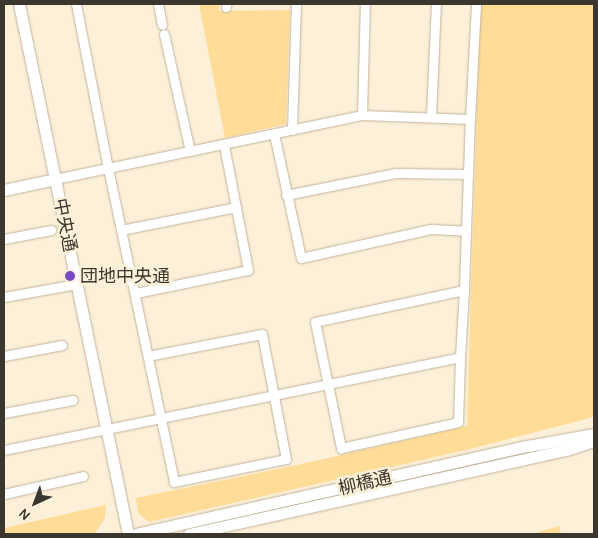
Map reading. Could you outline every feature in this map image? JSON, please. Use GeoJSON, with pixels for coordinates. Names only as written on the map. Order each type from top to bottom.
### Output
{"type":"FeatureCollection","features":[{"type":"Feature","properties":{"kind":"street","name":"中央通"},"geometry":{"type":"LineString","coordinates":[[19,4],[128,534]]}},
{"type":"Feature","properties":{"kind":"street"},"geometry":{"type":"LineString","coordinates":[[76,4],[108,168],[136,292],[148,356],[174,482],[286,459],[262,334],[148,356]]}},
{"type":"Feature","properties":{"kind":"street"},"geometry":{"type":"LineString","coordinates":[[158,4],[190,152]]}},
{"type":"Feature","properties":{"kind":"street"},"geometry":{"type":"LineString","coordinates":[[292,130],[296,4]]}},
{"type":"Feature","properties":{"kind":"street"},"geometry":{"type":"LineString","coordinates":[[362,115],[365,4]]}},
{"type":"Feature","properties":{"kind":"street"},"geometry":{"type":"LineString","coordinates":[[431,117],[436,4]]}},
{"type":"Feature","properties":{"kind":"street"},"geometry":{"type":"LineString","coordinates":[[464,290],[315,322],[326,385],[341,448],[458,422],[464,290],[470,119],[476,4]]}},
{"type":"Feature","properties":{"kind":"street"},"geometry":{"type":"LineString","coordinates":[[4,190],[362,115],[470,119]]}},
{"type":"Feature","properties":{"kind":"street"},"geometry":{"type":"LineString","coordinates":[[274,134],[300,258],[432,229],[466,231]]}},
{"type":"Feature","properties":{"kind":"street"},"geometry":{"type":"LineString","coordinates":[[136,292],[248,270],[224,145]]}},
{"type":"Feature","properties":{"kind":"street"},"geometry":{"type":"LineString","coordinates":[[286,196],[395,173],[468,174]]}},
{"type":"Feature","properties":{"kind":"street"},"geometry":{"type":"LineString","coordinates":[[121,230],[236,207]]}},
{"type":"Feature","properties":{"kind":"street"},"geometry":{"type":"LineString","coordinates":[[4,239],[51,230]]}},
{"type":"Feature","properties":{"kind":"street"},"geometry":{"type":"LineString","coordinates":[[4,297],[77,284]]}},
{"type":"Feature","properties":{"kind":"street"},"geometry":{"type":"LineString","coordinates":[[4,356],[62,345]]}},
{"type":"Feature","properties":{"kind":"street"},"geometry":{"type":"LineString","coordinates":[[4,450],[460,357]]}},
{"type":"Feature","properties":{"kind":"street"},"geometry":{"type":"LineString","coordinates":[[4,413],[73,400]]}},
{"type":"Feature","properties":{"kind":"street","name":"柳橋通"},"geometry":{"type":"LineString","coordinates":[[136,534],[528,446],[594,434]]}},
{"type":"Feature","properties":{"kind":"street","name":"柳橋通"},"geometry":{"type":"LineString","coordinates":[[189,534],[566,450],[594,441]]}},
{"type":"Feature","properties":{"kind":"street"},"geometry":{"type":"LineString","coordinates":[[4,494],[83,476]]}},
{"type":"Feature","properties":{"kind":"shaded area"},"geometry":{"type":"Polygon","coordinates":[[[199,4],[219,4],[219,11],[290,10],[286,124],[225,138],[199,4]]]}},
{"type":"Feature","properties":{"kind":"shaded area"},"geometry":{"type":"Polygon","coordinates":[[[480,4],[594,4],[594,417],[466,450],[149,522],[138,513],[136,498],[302,464],[467,426],[480,4]]]}},
{"type":"Feature","properties":{"kind":"shaded area"},"geometry":{"type":"Polygon","coordinates":[[[106,505],[105,518],[95,533],[4,534],[4,528],[106,505]]]}},
{"type":"Feature","properties":{"kind":"shaded area"},"geometry":{"type":"Polygon","coordinates":[[[559,526],[561,534],[533,534],[559,526]]]}},
{"type":"Feature","properties":{"kind":"place","name":"団地中央通"},"geometry":{"type":"Point","coordinates":[70,276]}}]}
